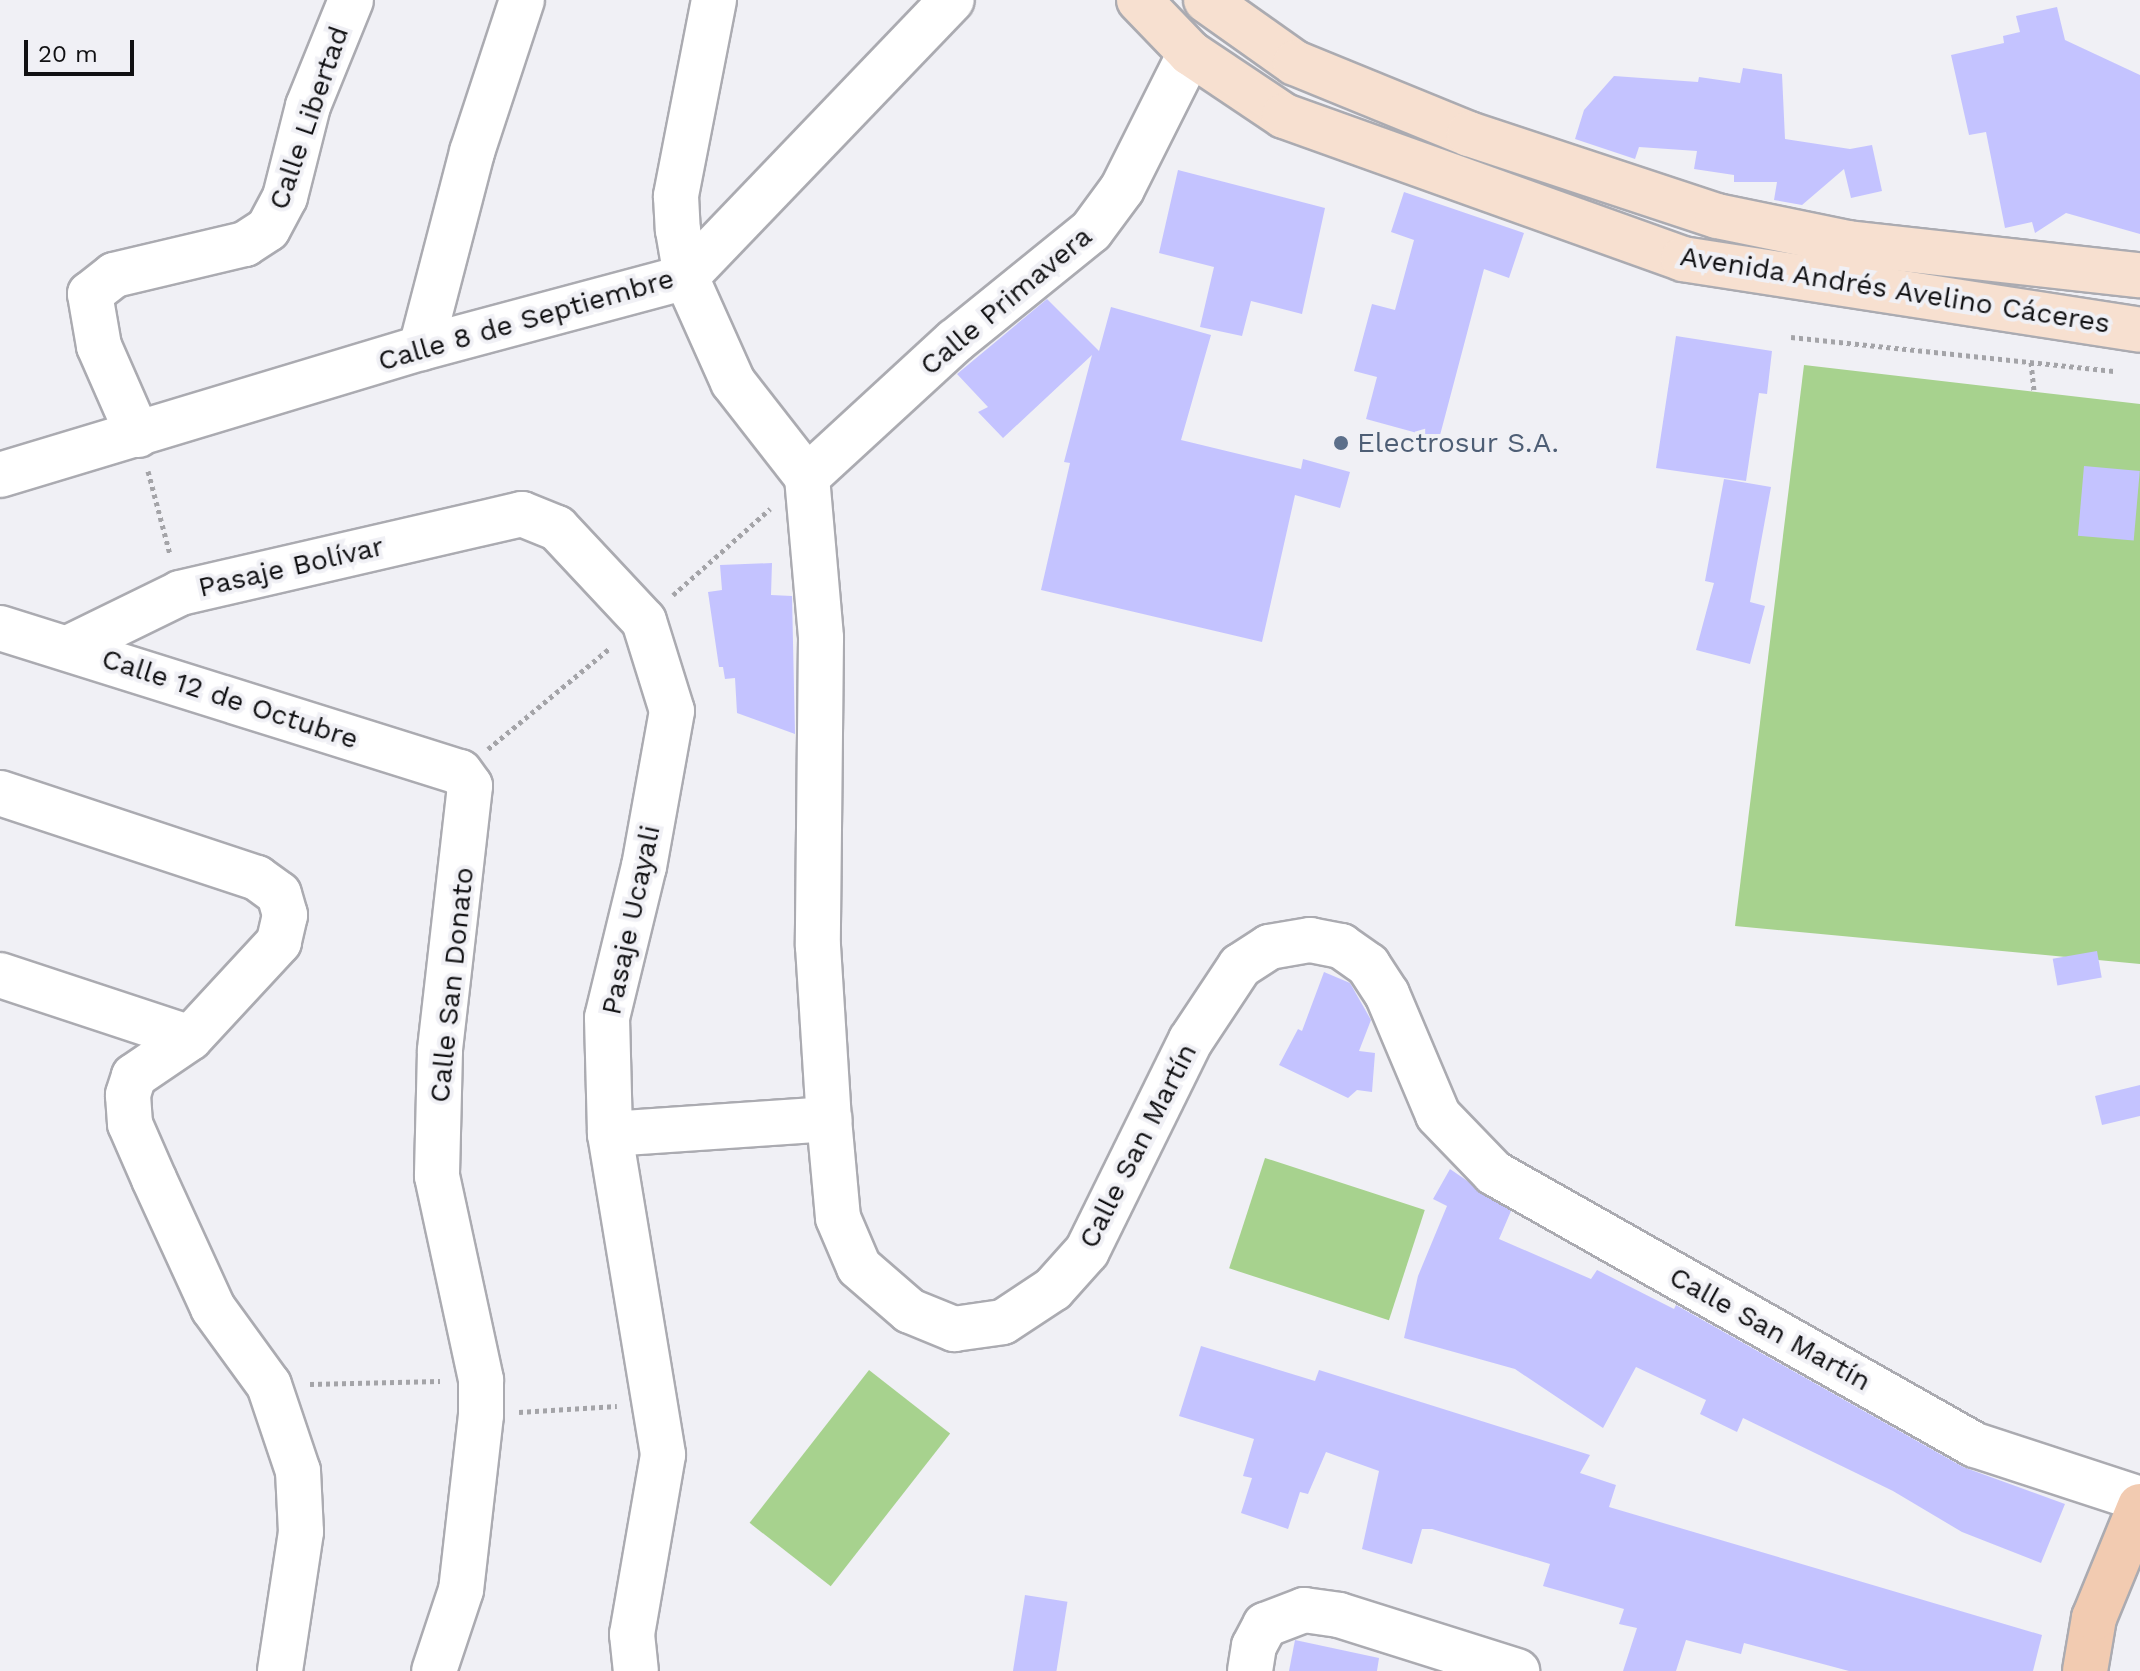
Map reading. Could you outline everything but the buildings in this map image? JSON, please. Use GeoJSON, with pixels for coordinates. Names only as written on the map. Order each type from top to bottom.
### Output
{"type":"FeatureCollection","features":[{"type":"Feature","properties":{"kind":"highway"},"geometry":{"type":"LineString","coordinates":[[2085,1671],[2094,1618],[2140,1506]]}},
{"type":"Feature","properties":{"kind":"main road","name":"Avenida Andrés Avelino Cáceres"},"geometry":{"type":"LineString","coordinates":[[1139,0],[1190,53],[1284,116],[1683,259],[2140,330]]}},
{"type":"Feature","properties":{"kind":"main road","name":"Avenida Andrés Avelino Cáceres"},"geometry":{"type":"LineString","coordinates":[[1206,0],[1295,63],[1469,134],[1717,216],[1848,243],[2140,275]]}},
{"type":"Feature","properties":{"kind":"main road"},"geometry":{"type":"LineString","coordinates":[[1341,136],[1379,97]]}},
{"type":"Feature","properties":{"kind":"street","name":"Calle Libertad"},"geometry":{"type":"LineString","coordinates":[[138,435],[99,346],[90,294],[114,275],[245,244],[268,229],[285,197],[308,106],[351,0]]}},
{"type":"Feature","properties":{"kind":"street"},"geometry":{"type":"LineString","coordinates":[[421,348],[472,152],[522,0]]}},
{"type":"Feature","properties":{"kind":"street"},"geometry":{"type":"LineString","coordinates":[[714,0],[676,196],[686,277],[733,382],[807,477]]}},
{"type":"Feature","properties":{"kind":"street","name":"Calle 8 de Septiembre"},"geometry":{"type":"LineString","coordinates":[[0,475],[421,348],[686,277],[952,0]]}},
{"type":"Feature","properties":{"kind":"street","name":"Calle Primavera"},"geometry":{"type":"LineString","coordinates":[[807,477],[955,341],[1091,231],[1122,189],[1190,53]]}},
{"type":"Feature","properties":{"kind":"street","name":"Calle San Martín"},"geometry":{"type":"LineString","coordinates":[[807,477],[821,638],[818,946],[838,1218],[859,1267],[910,1311],[954,1329],[1003,1322],[1053,1289],[1087,1251],[1191,1040],[1240,966],[1269,947],[1310,940],[1341,946],[1368,965],[1387,994],[1438,1115],[1494,1173],[1975,1445],[2140,1499]]}},
{"type":"Feature","properties":{"kind":"street","name":"Pasaje Bolívar"},"geometry":{"type":"LineString","coordinates":[[70,647],[180,593],[522,514]]}},
{"type":"Feature","properties":{"kind":"street","name":"Pasaje Ucayali"},"geometry":{"type":"LineString","coordinates":[[522,514],[557,528],[644,621],[672,711],[644,866],[607,1018],[610,1134],[663,1455],[632,1634],[636,1671]]}},
{"type":"Feature","properties":{"kind":"street","name":"Calle 12 de Octubre"},"geometry":{"type":"LineString","coordinates":[[0,628],[70,647],[460,772]]}},
{"type":"Feature","properties":{"kind":"street","name":"Calle San Donato"},"geometry":{"type":"LineString","coordinates":[[434,1671],[461,1590],[481,1398],[437,1176],[440,1051],[471,807],[470,786],[460,772]]}},
{"type":"Feature","properties":{"kind":"street"},"geometry":{"type":"LineString","coordinates":[[0,793],[257,878],[279,894],[285,915],[279,942],[190,1038],[134,1076],[128,1095],[130,1124],[213,1308],[269,1385],[298,1471],[301,1517],[280,1671]]}},
{"type":"Feature","properties":{"kind":"street"},"geometry":{"type":"LineString","coordinates":[[0,975],[190,1038]]}},
{"type":"Feature","properties":{"kind":"street"},"geometry":{"type":"LineString","coordinates":[[610,1134],[829,1119]]}},
{"type":"Feature","properties":{"kind":"street"},"geometry":{"type":"LineString","coordinates":[[1250,1671],[1254,1646],[1265,1625],[1282,1615],[1304,1610],[1339,1615],[1517,1671]]}},
{"type":"Feature","properties":{"kind":"path"},"geometry":{"type":"LineString","coordinates":[[1791,337],[2124,371]]}},
{"type":"Feature","properties":{"kind":"path"},"geometry":{"type":"LineString","coordinates":[[2031,362],[2034,392]]}},
{"type":"Feature","properties":{"kind":"path"},"geometry":{"type":"LineString","coordinates":[[138,435],[180,593]]}},
{"type":"Feature","properties":{"kind":"path"},"geometry":{"type":"LineString","coordinates":[[269,1385],[481,1398],[654,1404]]}},
{"type":"Feature","properties":{"kind":"green space"},"geometry":{"type":"Polygon","coordinates":[[[1804,365],[2140,404],[2140,964],[1735,926],[1804,365]]]}},
{"type":"Feature","properties":{"kind":"green space"},"geometry":{"type":"Polygon","coordinates":[[[1265,1158],[1425,1210],[1389,1320],[1229,1268],[1265,1158]]]}},
{"type":"Feature","properties":{"kind":"green space"},"geometry":{"type":"Polygon","coordinates":[[[869,1370],[950,1433],[831,1586],[750,1523],[869,1370]]]}},
{"type":"Feature","properties":{"kind":"place","name":"Electrosur S.A."},"geometry":{"type":"Point","coordinates":[1341,443]}}]}
